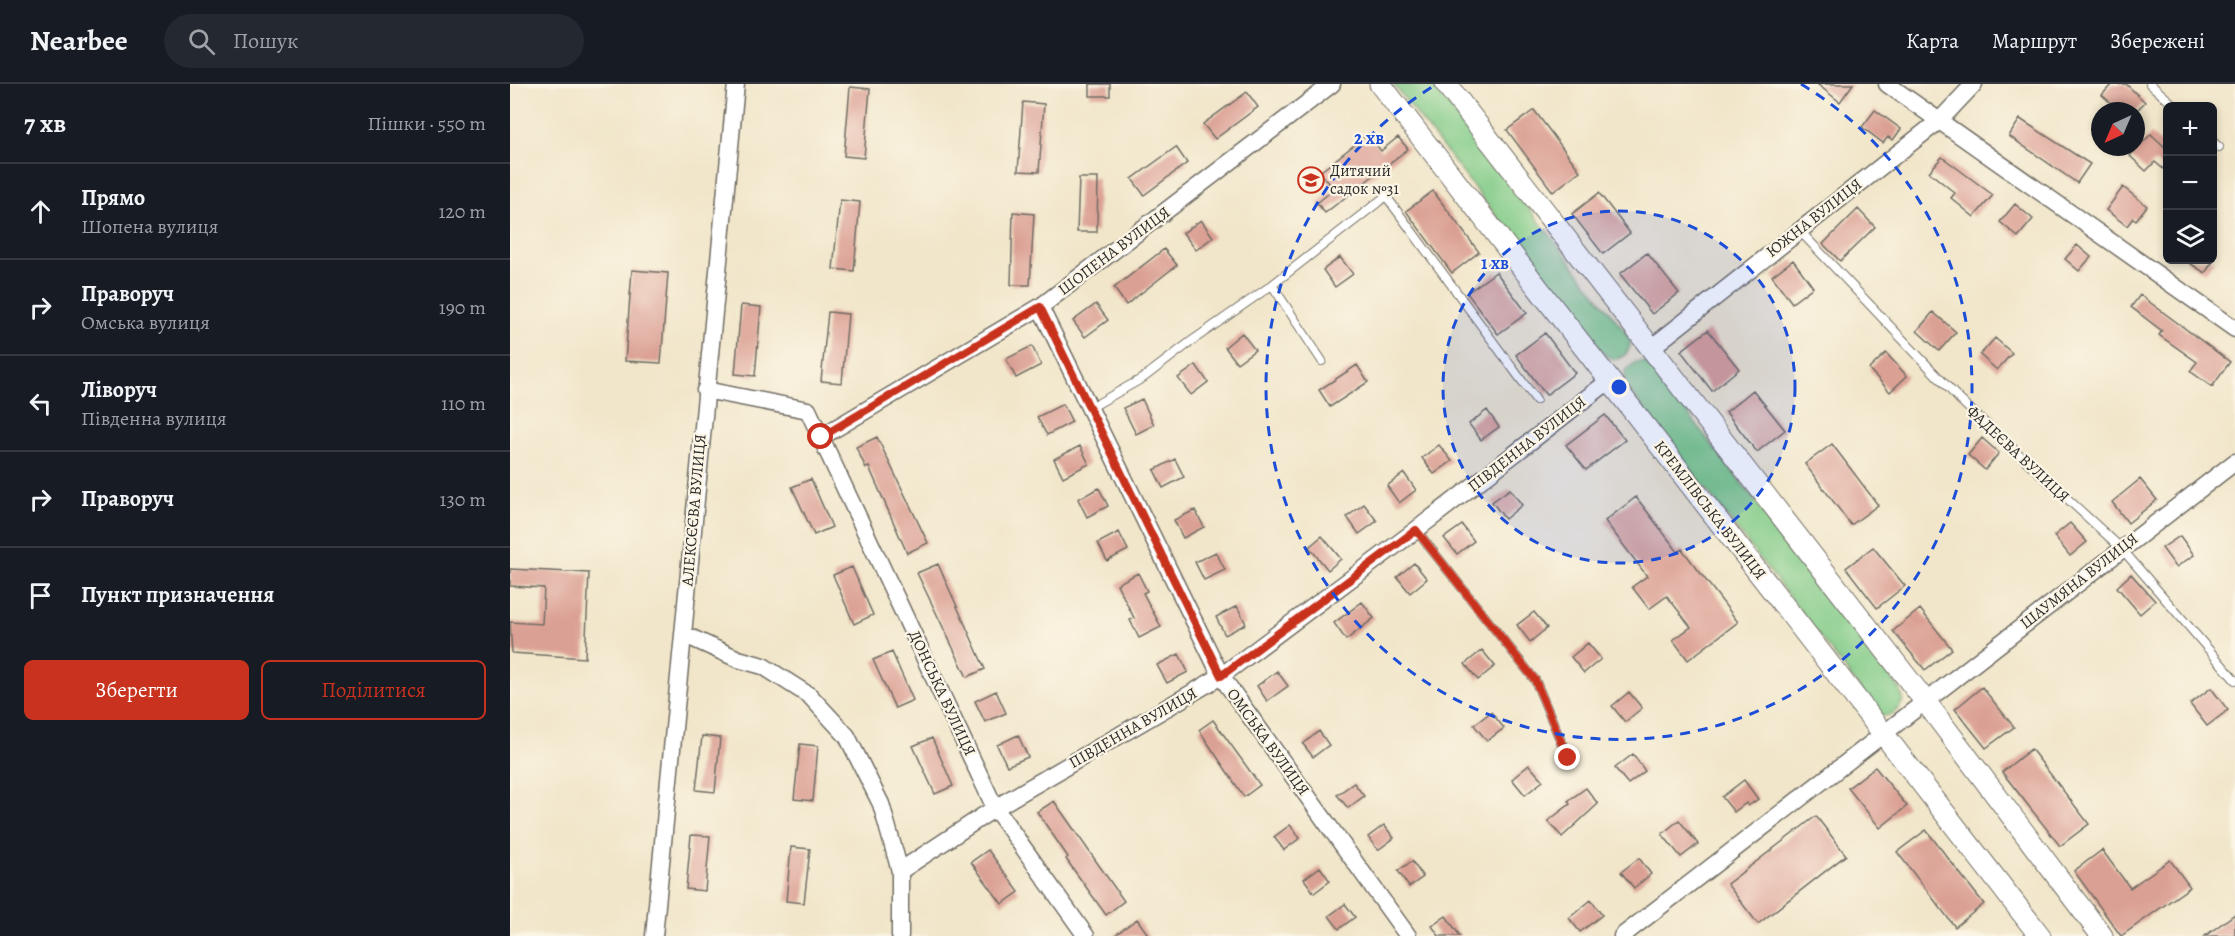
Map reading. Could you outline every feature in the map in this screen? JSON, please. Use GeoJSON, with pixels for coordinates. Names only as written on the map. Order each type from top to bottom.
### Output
{"type":"FeatureCollection","features":[{"type":"Feature","properties":{"kind":"street","name":"АЛЕКСЄЄВА ВУЛИЦЯ"},"geometry":{"type":"LineString","coordinates":[[654,936],[736,84]]}},
{"type":"Feature","properties":{"kind":"street","name":"ШОПЕНА ВУЛИЦЯ"},"geometry":{"type":"LineString","coordinates":[[821,437],[1040,307],[1332,84]]}},
{"type":"Feature","properties":{"kind":"street","name":"КРЕМЛІВСЬКА ВУЛИЦЯ"},"geometry":{"type":"LineString","coordinates":[[1380,84],[2040,936]]}},
{"type":"Feature","properties":{"kind":"street"},"geometry":{"type":"LineString","coordinates":[[1446,84],[1925,700],[2102,936]]}},
{"type":"Feature","properties":{"kind":"street"},"geometry":{"type":"LineString","coordinates":[[1887,84],[2235,329]]}},
{"type":"Feature","properties":{"kind":"street","name":"ЮЖНА ВУЛИЦЯ"},"geometry":{"type":"LineString","coordinates":[[1651,348],[1940,120],[1974,84]]}},
{"type":"Feature","properties":{"kind":"street","name":"ОМСЬКА ВУЛИЦЯ"},"geometry":{"type":"LineString","coordinates":[[1040,307],[1221,676],[1408,936]]}},
{"type":"Feature","properties":{"kind":"street","name":"ПІВДЕННА ВУЛИЦЯ"},"geometry":{"type":"LineString","coordinates":[[900,871],[996,808],[1221,676],[1416,530],[1610,380]]}},
{"type":"Feature","properties":{"kind":"street","name":"ДОНСЬКА ВУЛИЦЯ"},"geometry":{"type":"LineString","coordinates":[[705,390],[808,410],[996,808],[1086,936]]}},
{"type":"Feature","properties":{"kind":"street","name":"ШАУМЯНА ВУЛИЦЯ"},"geometry":{"type":"LineString","coordinates":[[1883,733],[2235,462]]}},
{"type":"Feature","properties":{"kind":"street"},"geometry":{"type":"LineString","coordinates":[[683,634],[738,659],[763,666],[810,696],[847,736],[881,804],[900,871],[900,936]]}},
{"type":"Feature","properties":{"kind":"street"},"geometry":{"type":"LineString","coordinates":[[1622,936],[1883,733]]}},
{"type":"Feature","properties":{"kind":"lane"},"geometry":{"type":"LineString","coordinates":[[2150,84],[2170,102]]}},
{"type":"Feature","properties":{"kind":"lane"},"geometry":{"type":"LineString","coordinates":[[1090,408],[1143,378],[1272,285],[1386,196],[1536,400]]}},
{"type":"Feature","properties":{"kind":"lane","name":"ФАДЕЄВА ВУЛИЦЯ"},"geometry":{"type":"LineString","coordinates":[[1799,230],[1960,400],[2121,548],[2235,680]]}},
{"type":"Feature","properties":{"kind":"lane"},"geometry":{"type":"LineString","coordinates":[[1272,285],[1322,361]]}},
{"type":"Feature","properties":{"kind":"lane"},"geometry":{"type":"LineString","coordinates":[[1416,530],[1535,680],[1568,758]]}},
{"type":"Feature","properties":{"kind":"green space"},"geometry":{"type":"Polygon","coordinates":[[[1393,84],[1432,84],[1630,338],[1629,348],[1624,356],[1615,359],[1605,355],[1393,84]]]}},
{"type":"Feature","properties":{"kind":"green space"},"geometry":{"type":"Polygon","coordinates":[[[1636,362],[1644,362],[1652,367],[1900,689],[1903,700],[1895,712],[1881,716],[1625,384],[1625,371],[1636,362]]]}},
{"type":"Feature","properties":{"kind":"building"},"geometry":{"type":"Polygon","coordinates":[[[1090,84],[1110,84],[1110,96],[1090,96],[1090,84]]]}},
{"type":"Feature","properties":{"kind":"building"},"geometry":{"type":"Polygon","coordinates":[[[1817,84],[1853,84],[1840,102],[1817,84]]]}},
{"type":"Feature","properties":{"kind":"building"},"geometry":{"type":"Polygon","coordinates":[[[2112,84],[2126,84],[2145,102],[2110,102],[2102,95],[2112,84]]]}},
{"type":"Feature","properties":{"kind":"building"},"geometry":{"type":"Polygon","coordinates":[[[850,87],[870,89],[864,158],[844,156],[850,87]]]}},
{"type":"Feature","properties":{"kind":"building"},"geometry":{"type":"Polygon","coordinates":[[[1247,92],[1258,107],[1215,139],[1203,124],[1247,92]]]}},
{"type":"Feature","properties":{"kind":"building"},"geometry":{"type":"Polygon","coordinates":[[[1023,102],[1044,104],[1039,172],[1018,171],[1023,102]]]}},
{"type":"Feature","properties":{"kind":"building"},"geometry":{"type":"Polygon","coordinates":[[[1534,110],[1580,171],[1553,192],[1507,130],[1534,110]]]}},
{"type":"Feature","properties":{"kind":"building"},"geometry":{"type":"Polygon","coordinates":[[[1875,110],[1901,129],[1893,140],[1888,137],[1883,143],[1862,127],[1875,110]]]}},
{"type":"Feature","properties":{"kind":"building"},"geometry":{"type":"Polygon","coordinates":[[[2020,119],[2090,164],[2077,183],[2009,136],[2020,119]]]}},
{"type":"Feature","properties":{"kind":"building"},"geometry":{"type":"Polygon","coordinates":[[[1368,134],[1381,151],[1398,137],[1408,149],[1325,213],[1317,203],[1334,189],[1320,172],[1368,134]]]}},
{"type":"Feature","properties":{"kind":"building"},"geometry":{"type":"Polygon","coordinates":[[[2151,134],[2163,145],[2163,169],[2155,162],[2146,171],[2130,156],[2145,156],[2145,140],[2151,134]]]}},
{"type":"Feature","properties":{"kind":"building"},"geometry":{"type":"Polygon","coordinates":[[[1176,147],[1187,163],[1144,195],[1132,179],[1176,147]]]}},
{"type":"Feature","properties":{"kind":"building"},"geometry":{"type":"Polygon","coordinates":[[[1942,157],[1993,195],[1974,217],[1951,198],[1955,193],[1929,172],[1942,157]]]}},
{"type":"Feature","properties":{"kind":"building"},"geometry":{"type":"Polygon","coordinates":[[[1079,178],[1098,178],[1097,232],[1077,232],[1079,178]]]}},
{"type":"Feature","properties":{"kind":"building"},"geometry":{"type":"Polygon","coordinates":[[[2123,187],[2147,206],[2136,220],[2133,218],[2127,226],[2106,210],[2123,187]]]}},
{"type":"Feature","properties":{"kind":"building"},"geometry":{"type":"Polygon","coordinates":[[[1433,191],[1479,252],[1452,273],[1406,211],[1433,191]]]}},
{"type":"Feature","properties":{"kind":"building"},"geometry":{"type":"Polygon","coordinates":[[[1599,193],[1630,233],[1603,254],[1572,214],[1599,193]]]}},
{"type":"Feature","properties":{"kind":"building"},"geometry":{"type":"Polygon","coordinates":[[[840,200],[860,202],[854,271],[833,269],[840,200]]]}},
{"type":"Feature","properties":{"kind":"building"},"geometry":{"type":"Polygon","coordinates":[[[2015,204],[2033,219],[2018,237],[2000,222],[2015,204]]]}},
{"type":"Feature","properties":{"kind":"building"},"geometry":{"type":"Polygon","coordinates":[[[1858,209],[1875,227],[1840,261],[1823,244],[1858,209]]]}},
{"type":"Feature","properties":{"kind":"building"},"geometry":{"type":"Polygon","coordinates":[[[1013,212],[1034,214],[1030,285],[1011,285],[1013,212]]]}},
{"type":"Feature","properties":{"kind":"building"},"geometry":{"type":"Polygon","coordinates":[[[1201,220],[1213,237],[1196,250],[1183,233],[1201,220]]]}},
{"type":"Feature","properties":{"kind":"building"},"geometry":{"type":"Polygon","coordinates":[[[2077,245],[2091,257],[2079,271],[2065,259],[2077,245]]]}},
{"type":"Feature","properties":{"kind":"building"},"geometry":{"type":"Polygon","coordinates":[[[1164,249],[1177,265],[1126,305],[1114,288],[1164,249]]]}},
{"type":"Feature","properties":{"kind":"building"},"geometry":{"type":"Polygon","coordinates":[[[1647,253],[1679,293],[1652,314],[1620,274],[1647,253]]]}},
{"type":"Feature","properties":{"kind":"building"},"geometry":{"type":"Polygon","coordinates":[[[1340,257],[1353,274],[1335,287],[1323,270],[1340,257]]]}},
{"type":"Feature","properties":{"kind":"building"},"geometry":{"type":"Polygon","coordinates":[[[1793,260],[1813,287],[1792,303],[1772,276],[1793,260]]]}},
{"type":"Feature","properties":{"kind":"building"},"geometry":{"type":"Polygon","coordinates":[[[2191,264],[2211,264],[2205,273],[2191,264]]]}},
{"type":"Feature","properties":{"kind":"building"},"geometry":{"type":"Polygon","coordinates":[[[632,270],[668,273],[661,363],[625,361],[632,270]]]}},
{"type":"Feature","properties":{"kind":"building"},"geometry":{"type":"Polygon","coordinates":[[[1496,272],[1527,313],[1498,334],[1467,293],[1496,272]]]}},
{"type":"Feature","properties":{"kind":"building"},"geometry":{"type":"Polygon","coordinates":[[[2140,295],[2230,362],[2212,387],[2190,371],[2197,362],[2159,335],[2162,331],[2131,307],[2140,295]]]}},
{"type":"Feature","properties":{"kind":"building"},"geometry":{"type":"Polygon","coordinates":[[[1096,304],[1108,320],[1085,337],[1073,321],[1096,304]]]}},
{"type":"Feature","properties":{"kind":"building"},"geometry":{"type":"Polygon","coordinates":[[[741,305],[761,307],[755,376],[735,374],[741,305]]]}},
{"type":"Feature","properties":{"kind":"building"},"geometry":{"type":"Polygon","coordinates":[[[828,312],[848,314],[842,383],[821,381],[828,312]]]}},
{"type":"Feature","properties":{"kind":"building"},"geometry":{"type":"Polygon","coordinates":[[[1933,312],[1956,332],[1939,351],[1917,331],[1933,312]]]}},
{"type":"Feature","properties":{"kind":"building"},"geometry":{"type":"Polygon","coordinates":[[[1708,330],[1739,369],[1712,391],[1681,351],[1708,330]]]}},
{"type":"Feature","properties":{"kind":"building"},"geometry":{"type":"Polygon","coordinates":[[[1242,333],[1255,350],[1237,363],[1225,347],[1242,333]]]}},
{"type":"Feature","properties":{"kind":"building"},"geometry":{"type":"Polygon","coordinates":[[[1545,333],[1575,373],[1546,395],[1516,355],[1545,333]]]}},
{"type":"Feature","properties":{"kind":"building"},"geometry":{"type":"Polygon","coordinates":[[[1995,338],[2012,353],[1997,370],[1980,355],[1995,338]]]}},
{"type":"Feature","properties":{"kind":"building"},"geometry":{"type":"Polygon","coordinates":[[[1032,346],[1041,365],[1016,378],[1006,359],[1032,346]]]}},
{"type":"Feature","properties":{"kind":"building"},"geometry":{"type":"Polygon","coordinates":[[[1886,353],[1907,376],[1890,392],[1869,369],[1886,353]]]}},
{"type":"Feature","properties":{"kind":"building"},"geometry":{"type":"Polygon","coordinates":[[[1196,365],[1208,382],[1191,395],[1178,378],[1196,365]]]}},
{"type":"Feature","properties":{"kind":"building"},"geometry":{"type":"Polygon","coordinates":[[[1357,365],[1368,382],[1330,407],[1319,390],[1357,365]]]}},
{"type":"Feature","properties":{"kind":"building"},"geometry":{"type":"Polygon","coordinates":[[[1753,390],[1785,430],[1757,452],[1726,412],[1753,390]]]}},
{"type":"Feature","properties":{"kind":"building"},"geometry":{"type":"Polygon","coordinates":[[[1142,399],[1154,425],[1136,434],[1123,408],[1142,399]]]}},
{"type":"Feature","properties":{"kind":"building"},"geometry":{"type":"Polygon","coordinates":[[[1063,404],[1072,422],[1047,435],[1037,417],[1063,404]]]}},
{"type":"Feature","properties":{"kind":"building"},"geometry":{"type":"Polygon","coordinates":[[[1487,410],[1499,427],[1481,440],[1469,424],[1487,410]]]}},
{"type":"Feature","properties":{"kind":"building"},"geometry":{"type":"Polygon","coordinates":[[[1605,415],[1625,440],[1586,470],[1566,445],[1605,415]]]}},
{"type":"Feature","properties":{"kind":"building"},"geometry":{"type":"Polygon","coordinates":[[[877,437],[928,543],[907,553],[869,467],[866,468],[856,447],[877,437]]]}},
{"type":"Feature","properties":{"kind":"building"},"geometry":{"type":"Polygon","coordinates":[[[1982,438],[1999,453],[1985,470],[1968,455],[1982,438]]]}},
{"type":"Feature","properties":{"kind":"building"},"geometry":{"type":"Polygon","coordinates":[[[1832,444],[1878,505],[1851,525],[1805,464],[1832,444]]]}},
{"type":"Feature","properties":{"kind":"building"},"geometry":{"type":"Polygon","coordinates":[[[1439,445],[1452,461],[1434,474],[1422,458],[1439,445]]]}},
{"type":"Feature","properties":{"kind":"building"},"geometry":{"type":"Polygon","coordinates":[[[1080,446],[1089,464],[1063,477],[1054,459],[1080,446]]]}},
{"type":"Feature","properties":{"kind":"building"},"geometry":{"type":"Polygon","coordinates":[[[1175,459],[1184,477],[1163,488],[1154,470],[1175,459]]]}},
{"type":"Feature","properties":{"kind":"building"},"geometry":{"type":"Polygon","coordinates":[[[1404,473],[1416,490],[1399,503],[1387,486],[1404,473]]]}},
{"type":"Feature","properties":{"kind":"building"},"geometry":{"type":"Polygon","coordinates":[[[811,479],[832,527],[814,535],[792,487],[811,479]]]}},
{"type":"Feature","properties":{"kind":"building"},"geometry":{"type":"Polygon","coordinates":[[[2140,479],[2157,500],[2128,523],[2112,502],[2140,479]]]}},
{"type":"Feature","properties":{"kind":"building"},"geometry":{"type":"Polygon","coordinates":[[[1099,488],[1108,506],[1087,517],[1078,499],[1099,488]]]}},
{"type":"Feature","properties":{"kind":"building"},"geometry":{"type":"Polygon","coordinates":[[[1510,489],[1522,505],[1505,519],[1492,502],[1510,489]]]}},
{"type":"Feature","properties":{"kind":"building"},"geometry":{"type":"Polygon","coordinates":[[[1636,497],[1678,552],[1682,549],[1738,622],[1688,660],[1673,640],[1691,627],[1667,596],[1649,609],[1632,587],[1647,576],[1605,521],[1636,497]]]}},
{"type":"Feature","properties":{"kind":"building"},"geometry":{"type":"Polygon","coordinates":[[[1364,504],[1377,521],[1359,534],[1347,517],[1364,504]]]}},
{"type":"Feature","properties":{"kind":"building"},"geometry":{"type":"Polygon","coordinates":[[[1195,510],[1204,527],[1183,538],[1174,520],[1195,510]]]}},
{"type":"Feature","properties":{"kind":"building"},"geometry":{"type":"Polygon","coordinates":[[[2070,523],[2087,542],[2070,556],[2054,536],[2070,523]]]}},
{"type":"Feature","properties":{"kind":"building"},"geometry":{"type":"Polygon","coordinates":[[[1462,525],[1474,541],[1457,554],[1444,538],[1462,525]]]}},
{"type":"Feature","properties":{"kind":"building"},"geometry":{"type":"Polygon","coordinates":[[[1119,532],[1128,550],[1107,561],[1098,543],[1119,532]]]}},
{"type":"Feature","properties":{"kind":"building"},"geometry":{"type":"Polygon","coordinates":[[[1322,536],[1341,559],[1328,570],[1309,547],[1322,536]]]}},
{"type":"Feature","properties":{"kind":"building"},"geometry":{"type":"Polygon","coordinates":[[[2180,536],[2194,555],[2176,567],[2162,548],[2180,536]]]}},
{"type":"Feature","properties":{"kind":"building"},"geometry":{"type":"Polygon","coordinates":[[[1873,547],[1905,586],[1877,608],[1846,568],[1873,547]]]}},
{"type":"Feature","properties":{"kind":"building"},"geometry":{"type":"Polygon","coordinates":[[[1216,552],[1225,570],[1204,580],[1195,562],[1216,552]]]}},
{"type":"Feature","properties":{"kind":"building"},"geometry":{"type":"Polygon","coordinates":[[[1414,563],[1427,579],[1410,593],[1397,577],[1414,563]]]}},
{"type":"Feature","properties":{"kind":"building"},"geometry":{"type":"Polygon","coordinates":[[[938,564],[985,669],[967,677],[917,573],[938,564]]]}},
{"type":"Feature","properties":{"kind":"building"},"geometry":{"type":"Polygon","coordinates":[[[852,567],[873,615],[854,624],[833,575],[852,567]]]}},
{"type":"Feature","properties":{"kind":"building"},"geometry":{"type":"Polygon","coordinates":[[[510,569],[589,573],[585,658],[512,653],[510,622],[542,624],[544,588],[510,586],[510,569]]]}},
{"type":"Feature","properties":{"kind":"building"},"geometry":{"type":"Polygon","coordinates":[[[1138,573],[1147,591],[1143,593],[1161,627],[1139,638],[1130,620],[1134,618],[1117,584],[1138,573]]]}},
{"type":"Feature","properties":{"kind":"building"},"geometry":{"type":"Polygon","coordinates":[[[2131,574],[2155,601],[2140,614],[2117,587],[2131,574]]]}},
{"type":"Feature","properties":{"kind":"building"},"geometry":{"type":"Polygon","coordinates":[[[1362,602],[1374,618],[1346,640],[1334,623],[1362,602]]]}},
{"type":"Feature","properties":{"kind":"building"},"geometry":{"type":"Polygon","coordinates":[[[1237,606],[1246,624],[1225,635],[1216,617],[1237,606]]]}},
{"type":"Feature","properties":{"kind":"building"},"geometry":{"type":"Polygon","coordinates":[[[1920,609],[1952,649],[1925,670],[1893,631],[1920,609]]]}},
{"type":"Feature","properties":{"kind":"building"},"geometry":{"type":"Polygon","coordinates":[[[1534,612],[1547,628],[1530,642],[1517,625],[1534,612]]]}},
{"type":"Feature","properties":{"kind":"building"},"geometry":{"type":"Polygon","coordinates":[[[1588,643],[1601,659],[1584,673],[1571,657],[1588,643]]]}},
{"type":"Feature","properties":{"kind":"building"},"geometry":{"type":"Polygon","coordinates":[[[1482,650],[1495,666],[1478,680],[1465,664],[1482,650]]]}},
{"type":"Feature","properties":{"kind":"building"},"geometry":{"type":"Polygon","coordinates":[[[892,652],[913,700],[895,708],[873,660],[892,652]]]}},
{"type":"Feature","properties":{"kind":"building"},"geometry":{"type":"Polygon","coordinates":[[[1179,654],[1188,672],[1167,683],[1157,665],[1179,654]]]}},
{"type":"Feature","properties":{"kind":"building"},"geometry":{"type":"Polygon","coordinates":[[[1277,671],[1288,686],[1267,701],[1257,686],[1277,671]]]}},
{"type":"Feature","properties":{"kind":"building"},"geometry":{"type":"Polygon","coordinates":[[[1982,687],[2014,727],[1986,748],[1955,709],[1982,687]]]}},
{"type":"Feature","properties":{"kind":"building"},"geometry":{"type":"Polygon","coordinates":[[[2211,688],[2228,710],[2207,726],[2190,704],[2211,688]]]}},
{"type":"Feature","properties":{"kind":"building"},"geometry":{"type":"Polygon","coordinates":[[[996,691],[1006,713],[985,722],[975,701],[996,691]]]}},
{"type":"Feature","properties":{"kind":"building"},"geometry":{"type":"Polygon","coordinates":[[[1629,692],[1642,708],[1625,722],[1612,706],[1629,692]]]}},
{"type":"Feature","properties":{"kind":"building"},"geometry":{"type":"Polygon","coordinates":[[[1491,712],[1504,728],[1487,741],[1474,725],[1491,712]]]}},
{"type":"Feature","properties":{"kind":"building"},"geometry":{"type":"Polygon","coordinates":[[[1213,720],[1260,785],[1244,797],[1199,730],[1213,720]]]}},
{"type":"Feature","properties":{"kind":"building"},"geometry":{"type":"Polygon","coordinates":[[[1319,731],[1329,745],[1313,757],[1303,744],[1319,731]]]}},
{"type":"Feature","properties":{"kind":"building"},"geometry":{"type":"Polygon","coordinates":[[[1018,735],[1028,757],[1007,766],[997,745],[1018,735]]]}},
{"type":"Feature","properties":{"kind":"building"},"geometry":{"type":"Polygon","coordinates":[[[702,736],[720,738],[715,792],[696,790],[702,736]]]}},
{"type":"Feature","properties":{"kind":"building"},"geometry":{"type":"Polygon","coordinates":[[[932,738],[953,786],[935,794],[913,746],[932,738]]]}},
{"type":"Feature","properties":{"kind":"building"},"geometry":{"type":"Polygon","coordinates":[[[800,744],[818,746],[813,801],[794,799],[800,744]]]}},
{"type":"Feature","properties":{"kind":"building"},"geometry":{"type":"Polygon","coordinates":[[[2031,749],[2089,824],[2060,846],[2002,772],[2031,749]]]}},
{"type":"Feature","properties":{"kind":"building"},"geometry":{"type":"Polygon","coordinates":[[[1633,754],[1645,771],[1628,784],[1615,768],[1633,754]]]}},
{"type":"Feature","properties":{"kind":"building"},"geometry":{"type":"Polygon","coordinates":[[[1529,765],[1543,781],[1525,795],[1512,779],[1529,765]]]}},
{"type":"Feature","properties":{"kind":"building"},"geometry":{"type":"Polygon","coordinates":[[[1875,767],[1907,806],[1880,828],[1848,788],[1875,767]]]}},
{"type":"Feature","properties":{"kind":"building"},"geometry":{"type":"Polygon","coordinates":[[[1744,780],[1758,799],[1748,806],[1746,803],[1734,812],[1722,797],[1744,780]]]}},
{"type":"Feature","properties":{"kind":"building"},"geometry":{"type":"Polygon","coordinates":[[[1354,783],[1364,796],[1348,808],[1337,795],[1354,783]]]}},
{"type":"Feature","properties":{"kind":"building"},"geometry":{"type":"Polygon","coordinates":[[[1586,788],[1598,804],[1562,837],[1548,821],[1570,804],[1568,801],[1586,788]]]}},
{"type":"Feature","properties":{"kind":"building"},"geometry":{"type":"Polygon","coordinates":[[[1054,801],[1124,901],[1106,915],[1066,859],[1068,857],[1037,812],[1054,801]]]}},
{"type":"Feature","properties":{"kind":"building"},"geometry":{"type":"Polygon","coordinates":[[[1816,816],[1846,855],[1758,924],[1727,884],[1816,816]]]}},
{"type":"Feature","properties":{"kind":"building"},"geometry":{"type":"Polygon","coordinates":[[[1679,820],[1698,844],[1681,857],[1662,834],[1679,820]]]}},
{"type":"Feature","properties":{"kind":"building"},"geometry":{"type":"Polygon","coordinates":[[[1290,825],[1300,838],[1284,850],[1274,837],[1290,825]]]}},
{"type":"Feature","properties":{"kind":"building"},"geometry":{"type":"Polygon","coordinates":[[[1384,825],[1394,838],[1378,850],[1368,837],[1384,825]]]}},
{"type":"Feature","properties":{"kind":"building"},"geometry":{"type":"Polygon","coordinates":[[[1926,830],[1984,904],[1955,927],[1897,852],[1926,830]]]}},
{"type":"Feature","properties":{"kind":"building"},"geometry":{"type":"Polygon","coordinates":[[[691,835],[710,836],[705,891],[686,889],[691,835]]]}},
{"type":"Feature","properties":{"kind":"building"},"geometry":{"type":"Polygon","coordinates":[[[791,847],[810,849],[804,903],[786,901],[791,847]]]}},
{"type":"Feature","properties":{"kind":"building"},"geometry":{"type":"Polygon","coordinates":[[[988,850],[1019,892],[1002,904],[971,862],[988,850]]]}},
{"type":"Feature","properties":{"kind":"building"},"geometry":{"type":"Polygon","coordinates":[[[2102,850],[2130,888],[2170,860],[2190,887],[2121,936],[2074,871],[2102,850]]]}},
{"type":"Feature","properties":{"kind":"building"},"geometry":{"type":"Polygon","coordinates":[[[1639,858],[1651,874],[1634,888],[1621,872],[1639,858]]]}},
{"type":"Feature","properties":{"kind":"building"},"geometry":{"type":"Polygon","coordinates":[[[1412,861],[1423,877],[1409,887],[1398,871],[1412,861]]]}},
{"type":"Feature","properties":{"kind":"building"},"geometry":{"type":"Polygon","coordinates":[[[1320,867],[1330,881],[1314,893],[1304,879],[1320,867]]]}},
{"type":"Feature","properties":{"kind":"building"},"geometry":{"type":"Polygon","coordinates":[[[1591,900],[1602,915],[1580,932],[1569,918],[1591,900]]]}},
{"type":"Feature","properties":{"kind":"building"},"geometry":{"type":"Polygon","coordinates":[[[1345,904],[1355,917],[1339,929],[1329,916],[1345,904]]]}},
{"type":"Feature","properties":{"kind":"building"},"geometry":{"type":"Polygon","coordinates":[[[2235,914],[2235,936],[2205,936],[2235,914]]]}},
{"type":"Feature","properties":{"kind":"building"},"geometry":{"type":"Polygon","coordinates":[[[1446,916],[1460,936],[1439,936],[1432,926],[1446,916]]]}},
{"type":"Feature","properties":{"kind":"building"},"geometry":{"type":"Polygon","coordinates":[[[1137,919],[1149,936],[1114,936],[1137,919]]]}},
{"type":"Feature","properties":{"kind":"place","name":"Дитячий садок №31"},"geometry":{"type":"Point","coordinates":[1311,180]}},
{"type":"Feature","properties":{"kind":"route"},"geometry":{"type":"LineString","coordinates":[[821,437],[1040,307],[1221,676],[1416,530],[1535,680],[1568,758]]}}]}
